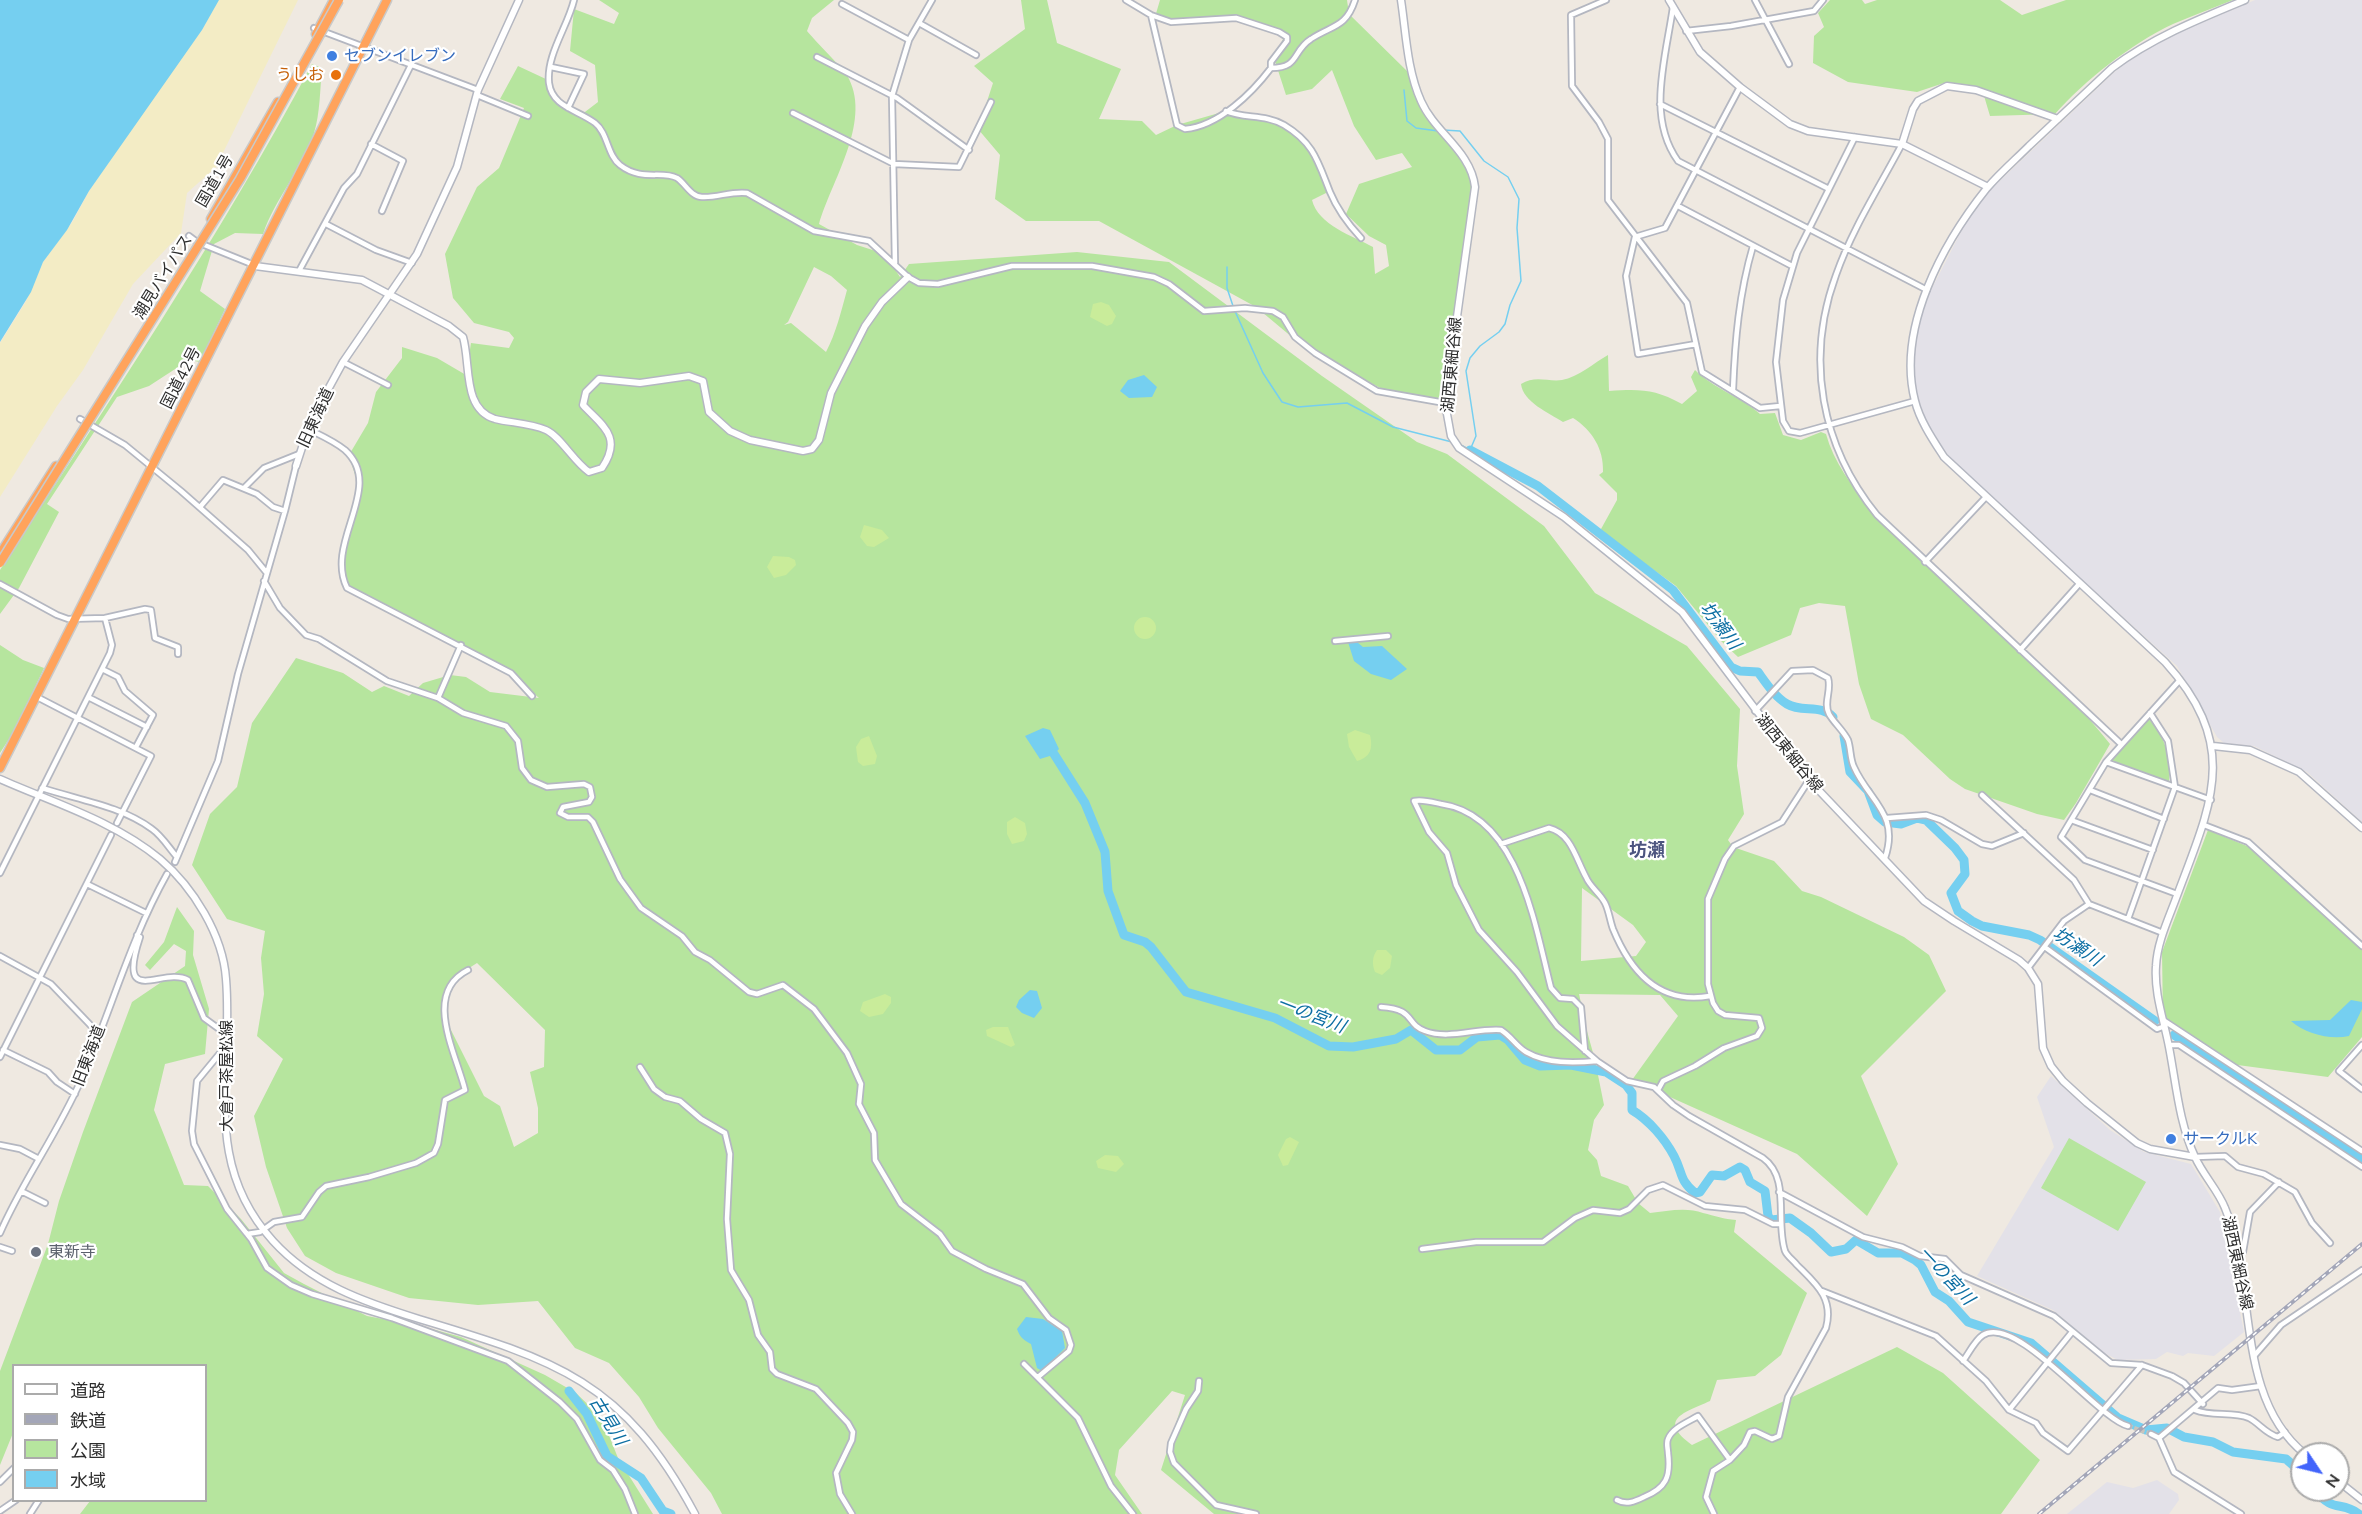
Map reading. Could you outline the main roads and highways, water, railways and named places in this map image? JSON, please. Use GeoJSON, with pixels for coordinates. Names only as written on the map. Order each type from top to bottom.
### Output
{"type":"FeatureCollection","features":[{"type":"Feature","properties":{"kind":"highway","name":"国道1号"},"geometry":{"type":"LineString","coordinates":[[0,554],[82,421],[162,302],[333,0]]}},
{"type":"Feature","properties":{"kind":"highway","name":"潮見バイパス"},"geometry":{"type":"LineString","coordinates":[[0,563],[189,264],[289,95],[339,0]]}},
{"type":"Feature","properties":{"kind":"highway","name":"国道42号"},"geometry":{"type":"LineString","coordinates":[[0,768],[255,266],[387,0]]}},
{"type":"Feature","properties":{"kind":"water"},"geometry":{"type":"Polygon","coordinates":[[[0,0],[219,0],[202,30],[89,191],[67,230],[43,262],[31,292],[0,342],[0,0]]]}},
{"type":"Feature","properties":{"kind":"water"},"geometry":{"type":"Polygon","coordinates":[[[1144,375],[1157,387],[1152,397],[1129,398],[1120,391],[1128,380],[1144,375]]]}},
{"type":"Feature","properties":{"kind":"water"},"geometry":{"type":"Polygon","coordinates":[[[1352,638],[1363,647],[1382,646],[1407,669],[1391,680],[1371,674],[1354,661],[1348,642],[1352,638]]]}},
{"type":"Feature","properties":{"kind":"water"},"geometry":{"type":"Polygon","coordinates":[[[1043,728],[1050,730],[1059,749],[1053,755],[1040,759],[1025,736],[1043,728]]]}},
{"type":"Feature","properties":{"kind":"water"},"geometry":{"type":"Polygon","coordinates":[[[1030,990],[1037,991],[1042,1008],[1034,1018],[1022,1013],[1016,1007],[1019,1000],[1030,990]]]}},
{"type":"Feature","properties":{"kind":"water"},"geometry":{"type":"Polygon","coordinates":[[[2351,1000],[2362,1002],[2362,1009],[2349,1036],[2318,1035],[2291,1021],[2330,1020],[2351,1000]]]}},
{"type":"Feature","properties":{"kind":"water"},"geometry":{"type":"Polygon","coordinates":[[[1026,1317],[1043,1319],[1062,1331],[1065,1348],[1042,1371],[1037,1368],[1031,1344],[1022,1338],[1017,1329],[1026,1317]]]}},
{"type":"Feature","properties":{"kind":"waterway"},"geometry":{"type":"LineString","coordinates":[[1404,90],[1407,121],[1416,128],[1438,131]]}},
{"type":"Feature","properties":{"kind":"waterway"},"geometry":{"type":"LineString","coordinates":[[1443,130],[1460,131],[1484,161],[1508,177],[1519,199],[1517,228],[1521,281],[1510,305],[1505,324],[1470,358],[1466,371],[1476,436],[1470,450],[1459,444]]}},
{"type":"Feature","properties":{"kind":"waterway"},"geometry":{"type":"LineString","coordinates":[[1227,267],[1227,288],[1234,309],[1263,373],[1282,402],[1298,407],[1347,403],[1393,427],[1452,442]]}},
{"type":"Feature","properties":{"kind":"waterway","name":"坊瀬川"},"geometry":{"type":"LineString","coordinates":[[1470,450],[1538,486],[1673,590],[1731,667],[1740,671],[1758,672],[1775,694],[1793,707],[1823,711],[1833,717]]}},
{"type":"Feature","properties":{"kind":"waterway","name":"坊瀬川"},"geometry":{"type":"LineString","coordinates":[[1844,736],[1850,772],[1868,791],[1877,815],[1885,822],[1901,824],[1917,818],[1926,820],[1964,860],[1965,874],[1951,893],[1958,911],[1982,926],[2029,935],[2040,940],[2155,1021]]}},
{"type":"Feature","properties":{"kind":"waterway","name":"一の宮川"},"geometry":{"type":"LineString","coordinates":[[1054,754],[1085,803],[1105,852],[1108,891],[1124,935],[1145,942],[1151,947],[1186,992],[1275,1018],[1329,1046],[1353,1047],[1396,1039],[1411,1030],[1436,1050],[1460,1050],[1477,1037],[1500,1035],[1508,1040],[1525,1060],[1540,1066],[1571,1065],[1606,1072],[1626,1085],[1632,1093],[1632,1110],[1650,1124],[1666,1143],[1684,1180],[1695,1193],[1700,1192],[1712,1175],[1724,1176],[1740,1167],[1745,1170],[1750,1182],[1765,1191],[1768,1216],[1771,1220],[1790,1218],[1811,1233],[1831,1252],[1846,1249],[1856,1240],[1878,1253],[1902,1253],[1915,1260],[1921,1265],[1935,1292],[1949,1301],[1968,1322],[2031,1343],[2118,1418],[2146,1430],[2167,1428],[2184,1437],[2213,1442],[2233,1452],[2286,1459],[2290,1462]]}},
{"type":"Feature","properties":{"kind":"waterway","name":"坊瀬川"},"geometry":{"type":"LineString","coordinates":[[2174,1035],[2362,1160]]}},
{"type":"Feature","properties":{"kind":"waterway","name":"古見川"},"geometry":{"type":"LineString","coordinates":[[569,1391],[587,1414],[607,1456],[641,1478],[663,1511],[671,1514]]}},
{"type":"Feature","properties":{"kind":"waterway","name":"一の宮川"},"geometry":{"type":"LineString","coordinates":[[2327,1502],[2359,1514]]}},
{"type":"Feature","properties":{"kind":"tunnel"},"geometry":{"type":"LineString","coordinates":[[2128,1426],[2151,1434]]}},
{"type":"Feature","properties":{"kind":"railway"},"geometry":{"type":"LineString","coordinates":[[2039,1514],[2362,1244]]}},
{"type":"Feature","properties":{"kind":"place","name":"セブンイレブン"},"geometry":{"type":"Point","coordinates":[332,56]}},
{"type":"Feature","properties":{"kind":"place","name":"うしお"},"geometry":{"type":"Point","coordinates":[336,75]}},
{"type":"Feature","properties":{"kind":"place","name":"サークルK"},"geometry":{"type":"Point","coordinates":[2171,1139]}},
{"type":"Feature","properties":{"kind":"place","name":"東新寺"},"geometry":{"type":"Point","coordinates":[36,1252]}},
{"type":"Feature","properties":{"kind":"district","name":"坊瀬"},"geometry":{"type":"Point","coordinates":[1647,851]}}]}
